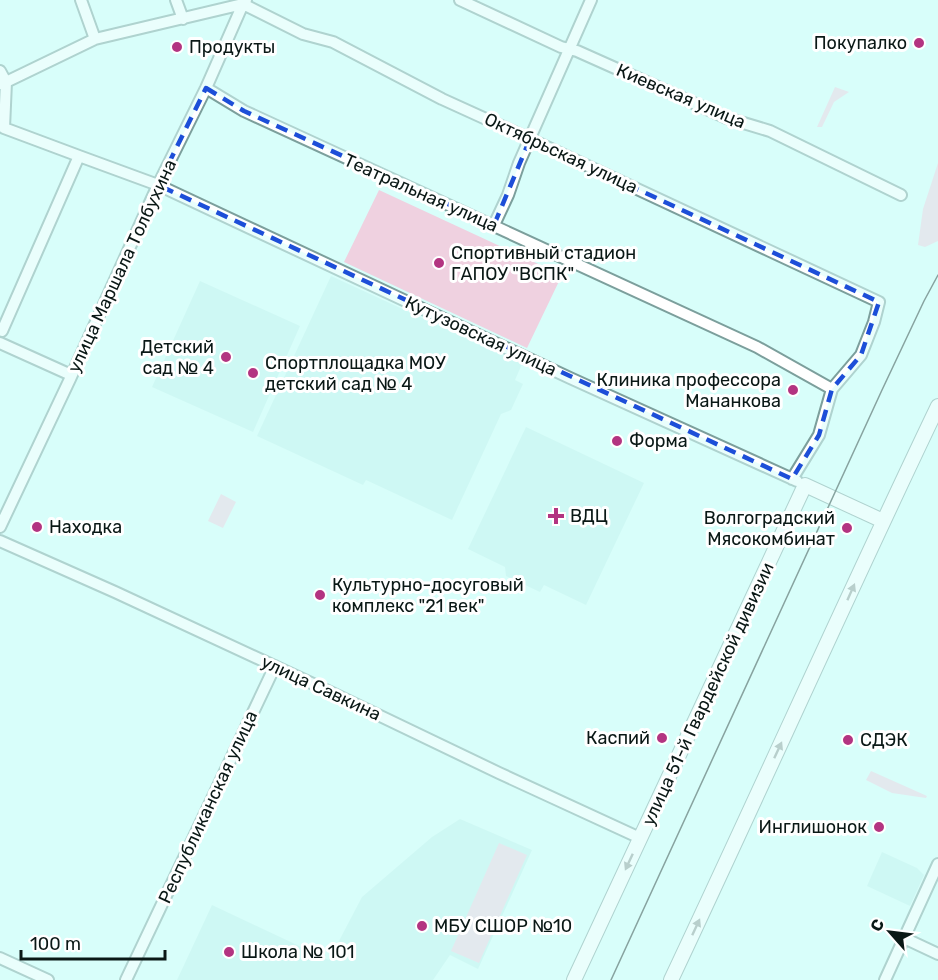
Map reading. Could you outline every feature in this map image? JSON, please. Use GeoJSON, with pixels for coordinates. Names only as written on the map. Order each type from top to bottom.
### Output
{"type":"FeatureCollection","features":[{"type":"Feature","properties":{"kind":"main road"},"geometry":{"type":"LineString","coordinates":[[670,980],[938,406]]}},
{"type":"Feature","properties":{"kind":"main road"},"geometry":{"type":"LineString","coordinates":[[799,482],[883,521]]}},
{"type":"Feature","properties":{"kind":"main road","name":"улица 51-й Гвардейской дивизии"},"geometry":{"type":"LineString","coordinates":[[574,980],[799,482]]}},
{"type":"Feature","properties":{"kind":"street"},"geometry":{"type":"LineString","coordinates":[[81,0],[95,39]]}},
{"type":"Feature","properties":{"kind":"street"},"geometry":{"type":"LineString","coordinates":[[176,0],[183,19]]}},
{"type":"Feature","properties":{"kind":"street","name":"Киевская улица"},"geometry":{"type":"LineString","coordinates":[[460,0],[561,47],[570,48],[727,118],[770,131],[901,195]]}},
{"type":"Feature","properties":{"kind":"street"},"geometry":{"type":"LineString","coordinates":[[494,225],[591,0]]}},
{"type":"Feature","properties":{"kind":"street"},"geometry":{"type":"LineString","coordinates":[[3,83],[95,39],[245,2]]}},
{"type":"Feature","properties":{"kind":"street","name":"улица Маршала Толбухина"},"geometry":{"type":"LineString","coordinates":[[0,527],[245,2]]}},
{"type":"Feature","properties":{"kind":"street","name":"Октябрьская улица"},"geometry":{"type":"LineString","coordinates":[[245,2],[303,34],[333,42],[442,99],[879,302],[861,355],[832,389]]}},
{"type":"Feature","properties":{"kind":"street"},"geometry":{"type":"LineString","coordinates":[[0,71],[3,83],[2,132]]}},
{"type":"Feature","properties":{"kind":"street","name":"Театральная улица"},"geometry":{"type":"LineString","coordinates":[[206,88],[244,111],[757,348],[832,389]]}},
{"type":"Feature","properties":{"kind":"street","name":"Кутузовская улица"},"geometry":{"type":"LineString","coordinates":[[2,132],[79,156],[158,185],[561,374],[799,482]]}},
{"type":"Feature","properties":{"kind":"street"},"geometry":{"type":"LineString","coordinates":[[2,331],[79,156]]}},
{"type":"Feature","properties":{"kind":"street"},"geometry":{"type":"LineString","coordinates":[[0,343],[71,375]]}},
{"type":"Feature","properties":{"kind":"street"},"geometry":{"type":"LineString","coordinates":[[799,482],[819,435],[832,389]]}},
{"type":"Feature","properties":{"kind":"street","name":"улица Савкина"},"geometry":{"type":"LineString","coordinates":[[0,541],[344,698],[640,838]]}},
{"type":"Feature","properties":{"kind":"street","name":"Республиканская улица"},"geometry":{"type":"LineString","coordinates":[[126,980],[275,666]]}},
{"type":"Feature","properties":{"kind":"street"},"geometry":{"type":"LineString","coordinates":[[885,980],[938,864]]}},
{"type":"Feature","properties":{"kind":"street"},"geometry":{"type":"LineString","coordinates":[[904,938],[938,954]]}},
{"type":"Feature","properties":{"kind":"street"},"geometry":{"type":"LineString","coordinates":[[0,958],[48,980]]}},
{"type":"Feature","properties":{"kind":"highlighted area"},"geometry":{"type":"Polygon","coordinates":[[[206,88],[244,111],[494,225],[530,139],[879,302],[861,355],[832,389],[819,435],[792,479],[158,185],[206,88]]]}},
{"type":"Feature","properties":{"kind":"shaded area"},"geometry":{"type":"Polygon","coordinates":[[[835,87],[849,92],[834,102],[822,127],[817,127],[835,87]]]}},
{"type":"Feature","properties":{"kind":"shaded area"},"geometry":{"type":"Polygon","coordinates":[[[938,163],[938,241],[925,247],[918,245],[923,209],[938,163]]]}},
{"type":"Feature","properties":{"kind":"shaded area"},"geometry":{"type":"Polygon","coordinates":[[[379,190],[562,275],[527,348],[344,262],[379,190]]]}},
{"type":"Feature","properties":{"kind":"shaded area"},"geometry":{"type":"Polygon","coordinates":[[[331,276],[522,364],[515,380],[523,384],[511,410],[501,414],[452,520],[366,480],[363,485],[257,436],[331,276]]]}},
{"type":"Feature","properties":{"kind":"shaded area","name":"Детский сад № 4"},"geometry":{"type":"Polygon","coordinates":[[[200,281],[300,326],[253,432],[152,387],[200,281]]]}},
{"type":"Feature","properties":{"kind":"shaded area","name":"ВДЦ"},"geometry":{"type":"Polygon","coordinates":[[[526,427],[644,483],[586,605],[544,585],[540,592],[506,576],[505,567],[468,549],[526,427]]]}},
{"type":"Feature","properties":{"kind":"shaded area"},"geometry":{"type":"Polygon","coordinates":[[[221,494],[236,502],[223,528],[208,521],[221,494]]]}},
{"type":"Feature","properties":{"kind":"shaded area"},"geometry":{"type":"Polygon","coordinates":[[[871,771],[927,796],[926,798],[892,793],[866,780],[871,771]]]}},
{"type":"Feature","properties":{"kind":"shaded area","name":"МБУ СШОР №10"},"geometry":{"type":"Polygon","coordinates":[[[460,819],[532,850],[478,969],[450,955],[433,980],[177,980],[212,905],[329,960],[362,897],[432,837],[460,819]]]}},
{"type":"Feature","properties":{"kind":"shaded area"},"geometry":{"type":"Polygon","coordinates":[[[499,843],[527,855],[479,963],[451,951],[499,843]]]}},
{"type":"Feature","properties":{"kind":"shaded area"},"geometry":{"type":"Polygon","coordinates":[[[882,852],[917,868],[924,875],[910,906],[867,886],[882,852]]]}},
{"type":"Feature","properties":{"kind":"tram line"},"geometry":{"type":"LineString","coordinates":[[611,980],[882,390],[938,275]]}},
{"type":"Feature","properties":{"kind":"place","name":"Покупалко"},"geometry":{"type":"Point","coordinates":[919,43]}},
{"type":"Feature","properties":{"kind":"place","name":"Продукты"},"geometry":{"type":"Point","coordinates":[177,47]}},
{"type":"Feature","properties":{"kind":"place","name":"Спортивный стадион ГАПОУ \"ВСПК\""},"geometry":{"type":"Point","coordinates":[439,263]}},
{"type":"Feature","properties":{"kind":"place","name":"Детский сад № 4"},"geometry":{"type":"Point","coordinates":[226,357]}},
{"type":"Feature","properties":{"kind":"place","name":"Спортплощадка МОУ детский сад № 4"},"geometry":{"type":"Point","coordinates":[253,373]}},
{"type":"Feature","properties":{"kind":"place","name":"Клиника профессора Мананкова"},"geometry":{"type":"Point","coordinates":[793,390]}},
{"type":"Feature","properties":{"kind":"place","name":"Форма"},"geometry":{"type":"Point","coordinates":[617,441]}},
{"type":"Feature","properties":{"kind":"place","name":"ВДЦ"},"geometry":{"type":"Point","coordinates":[556,516]}},
{"type":"Feature","properties":{"kind":"place","name":"Находка"},"geometry":{"type":"Point","coordinates":[37,527]}},
{"type":"Feature","properties":{"kind":"place","name":"Волгоградский Мясокомбинат"},"geometry":{"type":"Point","coordinates":[847,528]}},
{"type":"Feature","properties":{"kind":"place","name":"Культурно-досуговый комплекс \"21 век\""},"geometry":{"type":"Point","coordinates":[320,595]}},
{"type":"Feature","properties":{"kind":"place","name":"Каспий"},"geometry":{"type":"Point","coordinates":[662,738]}},
{"type":"Feature","properties":{"kind":"place","name":"СДЭК"},"geometry":{"type":"Point","coordinates":[848,740]}},
{"type":"Feature","properties":{"kind":"place","name":"Инглишонок"},"geometry":{"type":"Point","coordinates":[879,827]}},
{"type":"Feature","properties":{"kind":"place","name":"МБУ СШОР №10"},"geometry":{"type":"Point","coordinates":[422,926]}},
{"type":"Feature","properties":{"kind":"place","name":"Школа № 101"},"geometry":{"type":"Point","coordinates":[229,952]}}]}
